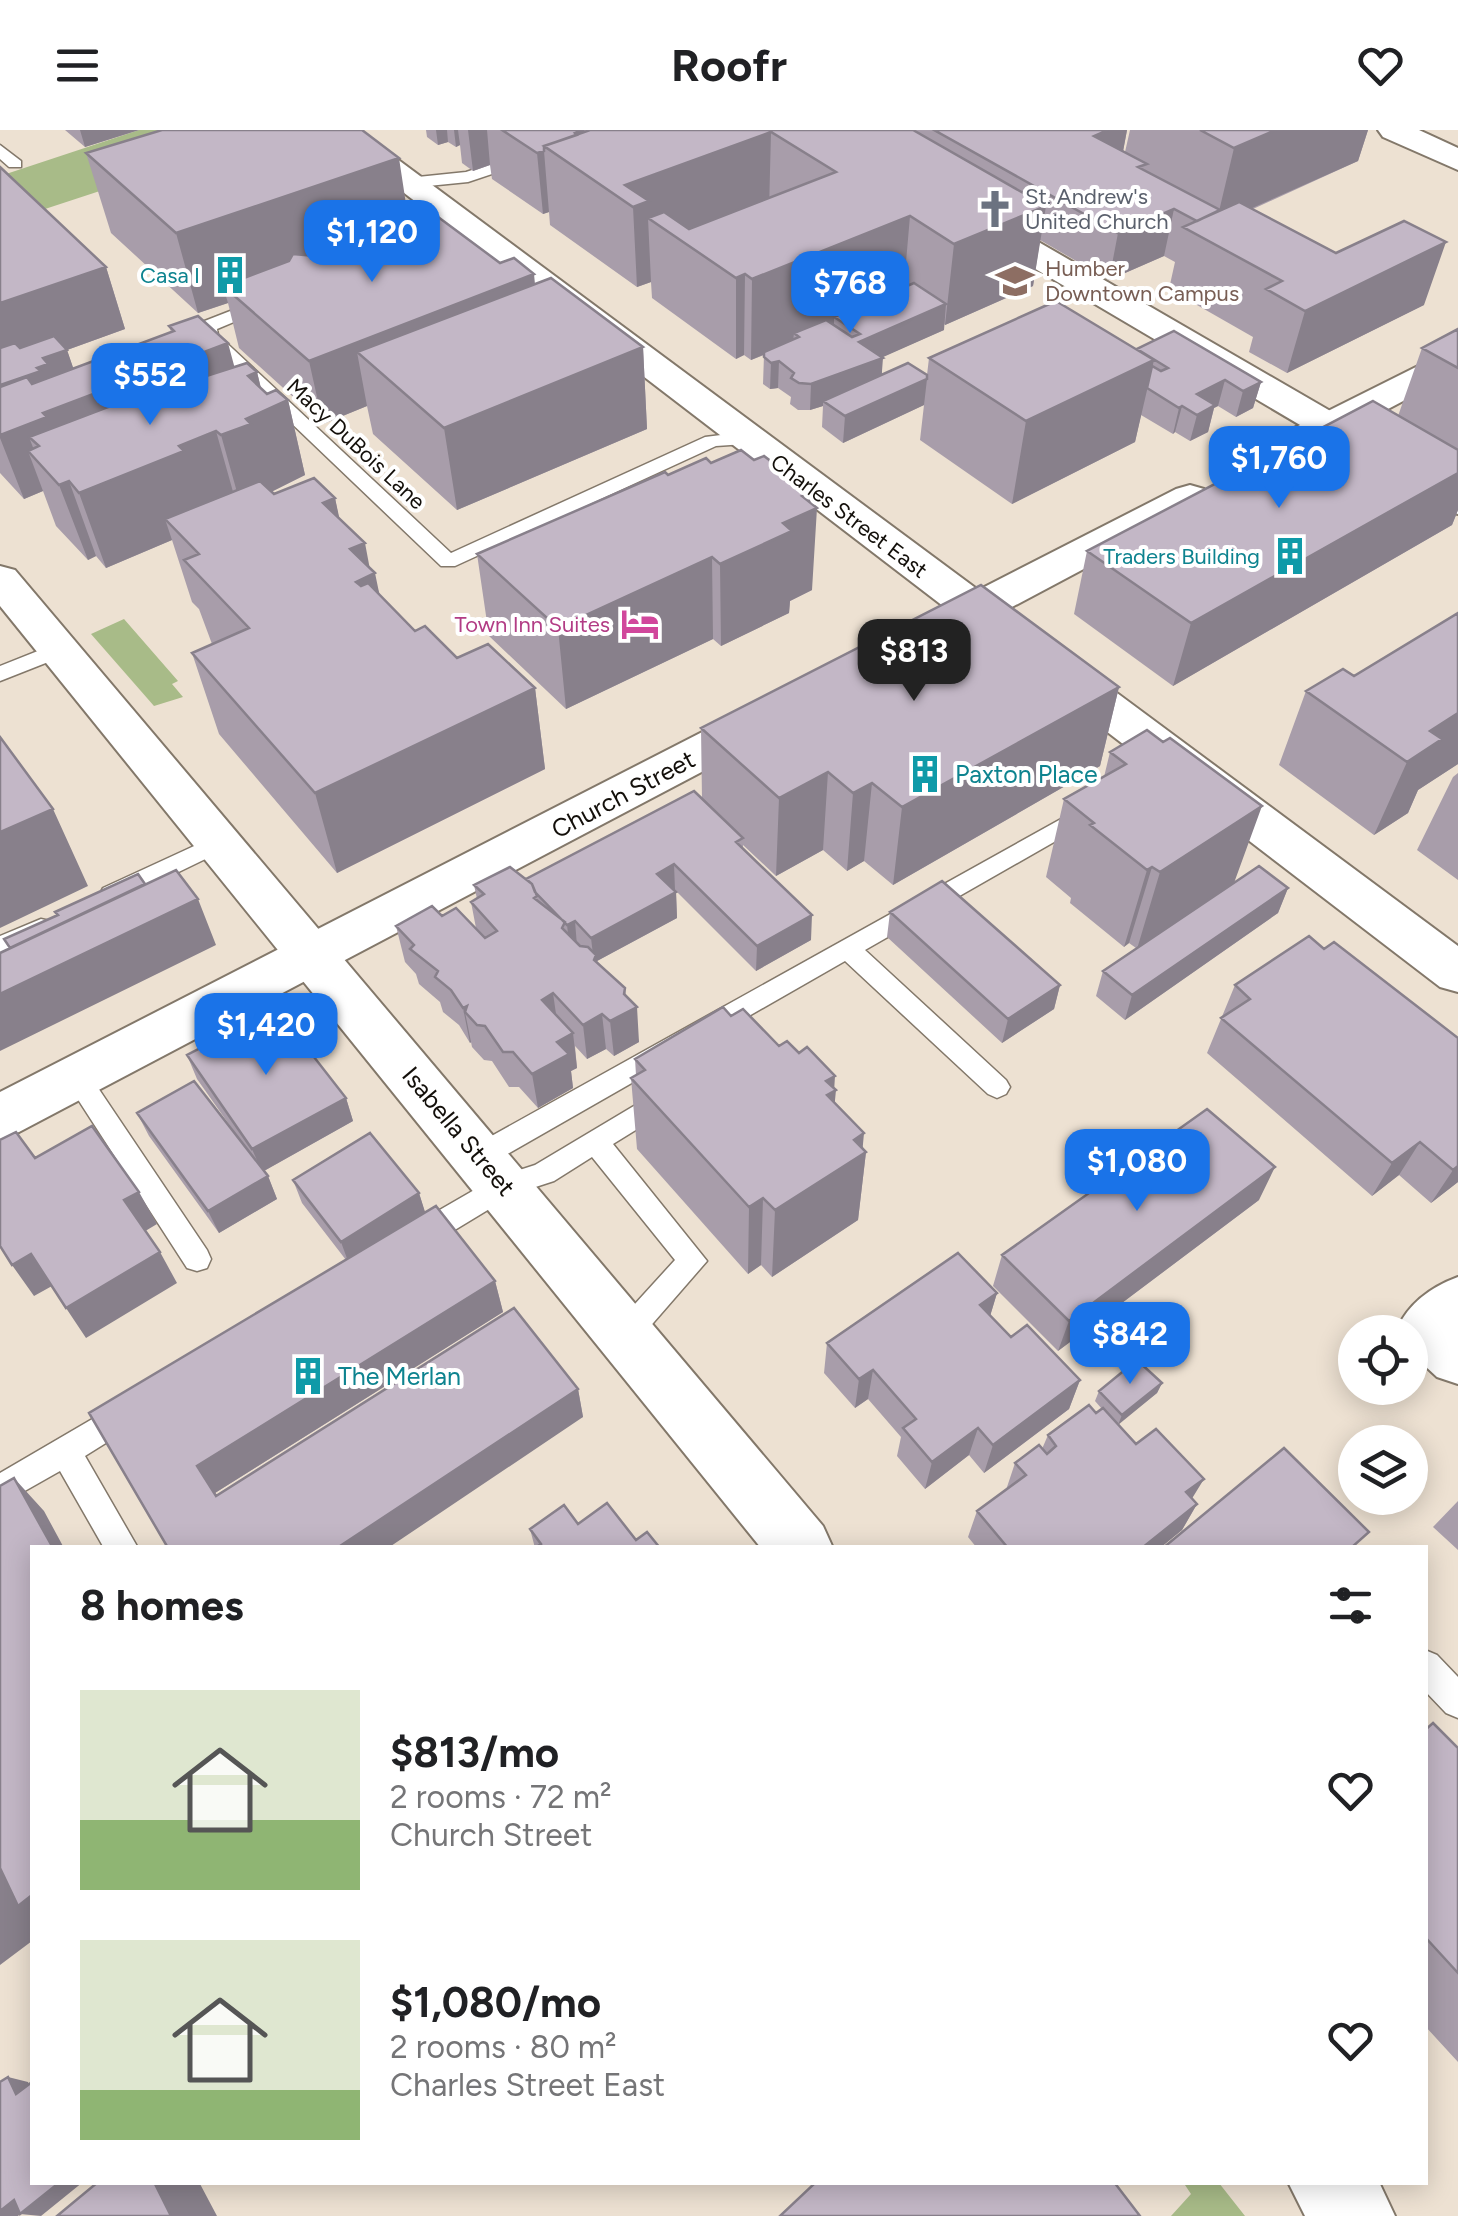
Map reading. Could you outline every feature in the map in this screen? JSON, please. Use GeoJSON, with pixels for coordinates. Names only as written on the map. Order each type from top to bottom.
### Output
{"type":"FeatureCollection","features":[{"type":"Feature","properties":{"kind":"street","name":"Charles Street East"},"geometry":{"type":"LineString","coordinates":[[338,130],[586,329],[972,611],[1160,770],[1458,974]]}},
{"type":"Feature","properties":{"kind":"street"},"geometry":{"type":"LineString","coordinates":[[1394,130],[1458,160]]}},
{"type":"Feature","properties":{"kind":"street"},"geometry":{"type":"LineString","coordinates":[[944,201],[1458,502]]}},
{"type":"Feature","properties":{"kind":"street"},"geometry":{"type":"LineString","coordinates":[[1274,453],[1458,357]]}},
{"type":"Feature","properties":{"kind":"street"},"geometry":{"type":"LineString","coordinates":[[895,651],[1222,481]]}},
{"type":"Feature","properties":{"kind":"street","name":"Isabella Street"},"geometry":{"type":"LineString","coordinates":[[0,579],[798,1545]]}},
{"type":"Feature","properties":{"kind":"street","name":"Church Street"},"geometry":{"type":"LineString","coordinates":[[0,1117],[807,697]]}},
{"type":"Feature","properties":{"kind":"street"},"geometry":{"type":"LineString","coordinates":[[1458,1302],[1426,1329],[1458,1358]]}},
{"type":"Feature","properties":{"kind":"street"},"geometry":{"type":"LineString","coordinates":[[1330,2185],[1356,2216]]}},
{"type":"Feature","properties":{"kind":"lane"},"geometry":{"type":"LineString","coordinates":[[0,150],[15,164]]}},
{"type":"Feature","properties":{"kind":"lane"},"geometry":{"type":"LineString","coordinates":[[408,183],[468,177],[538,154]]}},
{"type":"Feature","properties":{"kind":"lane","name":"Macy DuBois Lane"},"geometry":{"type":"LineString","coordinates":[[277,298],[208,326],[209,336],[448,562],[563,518],[712,441],[746,448]]}},
{"type":"Feature","properties":{"kind":"lane"},"geometry":{"type":"LineString","coordinates":[[0,674],[58,650]]}},
{"type":"Feature","properties":{"kind":"lane"},"geometry":{"type":"LineString","coordinates":[[389,1254],[492,1171],[847,948],[1111,798]]}},
{"type":"Feature","properties":{"kind":"lane"},"geometry":{"type":"LineString","coordinates":[[90,904],[218,843]]}},
{"type":"Feature","properties":{"kind":"lane"},"geometry":{"type":"LineString","coordinates":[[0,947],[58,920]]}},
{"type":"Feature","properties":{"kind":"lane"},"geometry":{"type":"LineString","coordinates":[[847,948],[996,1087]]}},
{"type":"Feature","properties":{"kind":"lane"},"geometry":{"type":"LineString","coordinates":[[77,1077],[198,1259]]}},
{"type":"Feature","properties":{"kind":"lane"},"geometry":{"type":"LineString","coordinates":[[492,1171],[544,1174],[691,1081]]}},
{"type":"Feature","properties":{"kind":"lane"},"geometry":{"type":"LineString","coordinates":[[596,1143],[694,1261],[624,1336]]}},
{"type":"Feature","properties":{"kind":"lane"},"geometry":{"type":"LineString","coordinates":[[0,1490],[150,1399]]}},
{"type":"Feature","properties":{"kind":"lane"},"geometry":{"type":"LineString","coordinates":[[65,1451],[120,1545]]}},
{"type":"Feature","properties":{"kind":"lane"},"geometry":{"type":"LineString","coordinates":[[1428,1670],[1458,1701]]}},
{"type":"Feature","properties":{"kind":"green space"},"geometry":{"type":"Polygon","coordinates":[[[139,130],[286,130],[45,209],[0,176],[139,130]]]}},
{"type":"Feature","properties":{"kind":"green space"},"geometry":{"type":"Polygon","coordinates":[[[124,619],[178,681],[172,684],[183,697],[154,706],[91,634],[124,619]]]}},
{"type":"Feature","properties":{"kind":"green space"},"geometry":{"type":"Polygon","coordinates":[[[1185,2185],[1221,2185],[1245,2216],[1171,2216],[1191,2194],[1185,2185]]]}},
{"type":"Feature","properties":{"kind":"building"},"geometry":{"type":"Polygon","coordinates":[[[162,130],[362,130],[399,158],[176,233],[86,153],[162,130]]]}},
{"type":"Feature","properties":{"kind":"building"},"geometry":{"type":"Polygon","coordinates":[[[502,130],[584,130],[544,146],[544,151],[537,153],[502,130]]]}},
{"type":"Feature","properties":{"kind":"building"},"geometry":{"type":"Polygon","coordinates":[[[590,130],[913,130],[1046,206],[954,244],[910,216],[752,279],[745,274],[736,278],[648,218],[664,212],[689,229],[836,172],[771,132],[625,185],[649,201],[633,207],[544,146],[590,130]]]}},
{"type":"Feature","properties":{"kind":"building"},"geometry":{"type":"Polygon","coordinates":[[[934,130],[1108,130],[1094,136],[1147,164],[1138,167],[1220,210],[1197,221],[1174,209],[1118,233],[934,130]]]}},
{"type":"Feature","properties":{"kind":"building"},"geometry":{"type":"Polygon","coordinates":[[[1200,130],[1276,130],[1234,148],[1200,130]]]}},
{"type":"Feature","properties":{"kind":"building"},"geometry":{"type":"Polygon","coordinates":[[[0,167],[106,267],[0,303],[0,167]]]}},
{"type":"Feature","properties":{"kind":"building"},"geometry":{"type":"Polygon","coordinates":[[[1239,202],[1336,253],[1404,221],[1446,242],[1305,311],[1266,289],[1282,281],[1183,227],[1239,202]]]}},
{"type":"Feature","properties":{"kind":"building"},"geometry":{"type":"Polygon","coordinates":[[[430,211],[500,263],[514,258],[534,274],[309,361],[223,286],[289,261],[293,254],[315,256],[379,234],[385,222],[430,211]]]}},
{"type":"Feature","properties":{"kind":"building"},"geometry":{"type":"Polygon","coordinates":[[[551,278],[643,347],[444,428],[357,352],[551,278]]]}},
{"type":"Feature","properties":{"kind":"building"},"geometry":{"type":"Polygon","coordinates":[[[914,283],[946,304],[859,342],[883,358],[811,384],[799,383],[791,378],[794,373],[779,361],[771,363],[764,357],[764,352],[799,337],[794,333],[826,320],[852,337],[860,334],[834,317],[914,283]]]}},
{"type":"Feature","properties":{"kind":"building"},"geometry":{"type":"Polygon","coordinates":[[[1056,301],[1154,360],[1026,421],[929,358],[1056,301]]]}},
{"type":"Feature","properties":{"kind":"building"},"geometry":{"type":"Polygon","coordinates":[[[198,316],[228,343],[43,413],[47,417],[0,435],[0,387],[27,377],[32,384],[174,331],[169,326],[198,316]]]}},
{"type":"Feature","properties":{"kind":"building"},"geometry":{"type":"Polygon","coordinates":[[[1458,329],[1458,368],[1422,348],[1458,329]]]}},
{"type":"Feature","properties":{"kind":"building"},"geometry":{"type":"Polygon","coordinates":[[[1174,331],[1261,382],[1243,391],[1225,380],[1197,394],[1215,405],[1197,415],[1179,408],[1147,388],[1152,366],[1161,371],[1168,368],[1137,349],[1174,331]]]}},
{"type":"Feature","properties":{"kind":"building"},"geometry":{"type":"Polygon","coordinates":[[[54,336],[67,350],[43,358],[48,364],[37,368],[41,371],[0,385],[0,348],[15,343],[20,348],[54,336]]]}},
{"type":"Feature","properties":{"kind":"building"},"geometry":{"type":"Polygon","coordinates":[[[247,363],[257,372],[248,376],[267,394],[276,390],[288,400],[246,419],[251,424],[221,435],[216,431],[179,446],[184,451],[79,493],[69,481],[59,485],[28,451],[39,446],[29,437],[129,399],[134,404],[196,374],[200,378],[247,363]]]}},
{"type":"Feature","properties":{"kind":"building"},"geometry":{"type":"Polygon","coordinates":[[[908,363],[927,375],[927,379],[845,416],[823,401],[908,363]]]}},
{"type":"Feature","properties":{"kind":"building"},"geometry":{"type":"Polygon","coordinates":[[[1373,401],[1458,450],[1458,473],[1191,623],[1087,551],[1373,401]]]}},
{"type":"Feature","properties":{"kind":"building"},"geometry":{"type":"Polygon","coordinates":[[[741,450],[754,460],[764,456],[811,492],[802,496],[817,508],[783,523],[792,531],[720,564],[712,557],[558,628],[477,554],[665,472],[668,475],[706,458],[711,463],[741,450]]]}},
{"type":"Feature","properties":{"kind":"building"},"geometry":{"type":"Polygon","coordinates":[[[314,478],[335,498],[323,503],[365,543],[350,549],[375,573],[356,582],[361,586],[368,583],[415,631],[425,626],[457,658],[488,644],[535,688],[315,793],[192,653],[249,628],[184,560],[199,554],[165,519],[260,481],[274,494],[314,478]]]}},
{"type":"Feature","properties":{"kind":"building"},"geometry":{"type":"Polygon","coordinates":[[[981,585],[1119,687],[902,807],[872,783],[853,793],[828,772],[779,798],[701,728],[981,585]]]}},
{"type":"Feature","properties":{"kind":"building"},"geometry":{"type":"Polygon","coordinates":[[[1458,613],[1458,713],[1430,731],[1442,739],[1407,762],[1306,691],[1343,669],[1354,676],[1458,613]]]}},
{"type":"Feature","properties":{"kind":"building"},"geometry":{"type":"Polygon","coordinates":[[[1147,730],[1163,742],[1170,738],[1262,806],[1160,872],[1152,867],[1147,870],[1064,799],[1126,764],[1110,752],[1147,730]]]}},
{"type":"Feature","properties":{"kind":"building"},"geometry":{"type":"Polygon","coordinates":[[[0,737],[53,809],[0,832],[0,737]]]}},
{"type":"Feature","properties":{"kind":"building"},"geometry":{"type":"Polygon","coordinates":[[[694,791],[743,838],[736,842],[812,915],[757,946],[674,864],[657,874],[676,892],[591,938],[575,921],[567,925],[526,879],[694,791]]]}},
{"type":"Feature","properties":{"kind":"building"},"geometry":{"type":"Polygon","coordinates":[[[1259,866],[1288,888],[1132,995],[1103,971],[1259,866]]]}},
{"type":"Feature","properties":{"kind":"building"},"geometry":{"type":"Polygon","coordinates":[[[510,867],[532,884],[537,896],[534,898],[565,922],[562,928],[596,955],[594,960],[625,988],[624,994],[637,1007],[610,1021],[602,1014],[583,1025],[553,993],[542,1000],[573,1033],[557,1042],[569,1054],[532,1074],[513,1052],[503,1052],[485,1026],[477,1025],[465,1012],[467,1006],[463,1008],[451,990],[435,977],[438,971],[410,949],[414,945],[396,926],[432,906],[442,916],[456,908],[485,938],[497,931],[471,902],[484,894],[474,885],[510,867]]]}},
{"type":"Feature","properties":{"kind":"building"},"geometry":{"type":"Polygon","coordinates":[[[176,870],[198,899],[0,994],[0,953],[176,870]]]}},
{"type":"Feature","properties":{"kind":"building"},"geometry":{"type":"Polygon","coordinates":[[[138,874],[145,884],[10,948],[4,939],[58,915],[55,912],[138,874]]]}},
{"type":"Feature","properties":{"kind":"building"},"geometry":{"type":"Polygon","coordinates":[[[942,881],[1060,985],[1008,1019],[890,912],[942,881]]]}},
{"type":"Feature","properties":{"kind":"building"},"geometry":{"type":"Polygon","coordinates":[[[1309,936],[1324,949],[1334,942],[1458,1038],[1458,1166],[1453,1170],[1420,1142],[1392,1163],[1221,1018],[1250,999],[1235,985],[1309,936]]]}},
{"type":"Feature","properties":{"kind":"building"},"geometry":{"type":"Polygon","coordinates":[[[723,1007],[731,1016],[743,1009],[779,1046],[787,1041],[799,1053],[807,1047],[835,1076],[826,1081],[836,1090],[827,1095],[864,1133],[854,1140],[866,1152],[775,1210],[763,1198],[749,1207],[631,1078],[645,1070],[635,1059],[723,1007]]]}},
{"type":"Feature","properties":{"kind":"building"},"geometry":{"type":"Polygon","coordinates":[[[268,1013],[282,1016],[346,1098],[252,1149],[187,1055],[268,1013]]]}},
{"type":"Feature","properties":{"kind":"building"},"geometry":{"type":"Polygon","coordinates":[[[194,1081],[268,1176],[208,1211],[137,1113],[194,1081]]]}},
{"type":"Feature","properties":{"kind":"building"},"geometry":{"type":"Polygon","coordinates":[[[1207,1109],[1275,1167],[1069,1321],[1002,1255],[1207,1109]]]}},
{"type":"Feature","properties":{"kind":"building"},"geometry":{"type":"Polygon","coordinates":[[[92,1126],[139,1192],[124,1200],[160,1252],[66,1308],[31,1254],[12,1265],[0,1246],[0,1140],[16,1132],[35,1158],[92,1126]]]}},
{"type":"Feature","properties":{"kind":"building"},"geometry":{"type":"Polygon","coordinates":[[[370,1133],[419,1193],[341,1242],[293,1180],[370,1133]]]}},
{"type":"Feature","properties":{"kind":"building"},"geometry":{"type":"Polygon","coordinates":[[[436,1206],[495,1281],[197,1466],[216,1496],[514,1308],[578,1389],[342,1545],[166,1545],[89,1413],[436,1206]]]}},
{"type":"Feature","properties":{"kind":"building"},"geometry":{"type":"Polygon","coordinates":[[[958,1253],[997,1293],[980,1305],[1011,1337],[1027,1325],[1080,1380],[993,1445],[978,1428],[932,1462],[903,1428],[916,1419],[873,1370],[859,1379],[827,1343],[958,1253]]]}},
{"type":"Feature","properties":{"kind":"building"},"geometry":{"type":"Polygon","coordinates":[[[1137,1360],[1162,1383],[1122,1415],[1099,1391],[1137,1360]]]}},
{"type":"Feature","properties":{"kind":"building"},"geometry":{"type":"Polygon","coordinates":[[[1089,1405],[1096,1413],[1103,1408],[1136,1444],[1156,1429],[1204,1479],[1186,1492],[1197,1504],[1146,1545],[1005,1545],[977,1511],[1026,1475],[1015,1463],[1039,1445],[1047,1454],[1056,1446],[1048,1435],[1089,1405]]]}},
{"type":"Feature","properties":{"kind":"building"},"geometry":{"type":"Polygon","coordinates":[[[1284,1448],[1338,1501],[1338,1515],[1352,1515],[1369,1532],[1354,1545],[1167,1545],[1284,1448]]]}},
{"type":"Feature","properties":{"kind":"building"},"geometry":{"type":"Polygon","coordinates":[[[14,1478],[51,1545],[30,1545],[30,1897],[18,1906],[0,1868],[0,1486],[14,1478]]]}},
{"type":"Feature","properties":{"kind":"building"},"geometry":{"type":"Polygon","coordinates":[[[607,1503],[636,1540],[647,1532],[658,1545],[540,1545],[530,1529],[564,1505],[578,1524],[607,1503]]]}},
{"type":"Feature","properties":{"kind":"building"},"geometry":{"type":"Polygon","coordinates":[[[1433,1723],[1458,1748],[1458,1973],[1428,1940],[1428,1727],[1433,1723]]]}},
{"type":"Feature","properties":{"kind":"building"},"geometry":{"type":"Polygon","coordinates":[[[8,2077],[16,2094],[30,2084],[30,2185],[56,2185],[20,2214],[14,2200],[0,2211],[0,2082],[8,2077]]]}},
{"type":"Feature","properties":{"kind":"building"},"geometry":{"type":"Polygon","coordinates":[[[94,2185],[156,2185],[171,2216],[57,2216],[94,2185]]]}},
{"type":"Feature","properties":{"kind":"building"},"geometry":{"type":"Polygon","coordinates":[[[813,2185],[1116,2185],[1140,2216],[780,2216],[813,2185]]]}},
{"type":"Feature","properties":{"kind":"place","name":"St. Andrew's United Church"},"geometry":{"type":"Point","coordinates":[995,209]}},
{"type":"Feature","properties":{"kind":"place","name":"Casa I"},"geometry":{"type":"Point","coordinates":[230,275]}},
{"type":"Feature","properties":{"kind":"place","name":"Humber Downtown Campus"},"geometry":{"type":"Point","coordinates":[1015,281]}},
{"type":"Feature","properties":{"kind":"place","name":"Traders Building"},"geometry":{"type":"Point","coordinates":[1290,556]}},
{"type":"Feature","properties":{"kind":"place","name":"Town Inn Suites"},"geometry":{"type":"Point","coordinates":[640,624]}},
{"type":"Feature","properties":{"kind":"place","name":"Paxton Place"},"geometry":{"type":"Point","coordinates":[925,774]}},
{"type":"Feature","properties":{"kind":"place","name":"The Merlan"},"geometry":{"type":"Point","coordinates":[308,1376]}}]}
